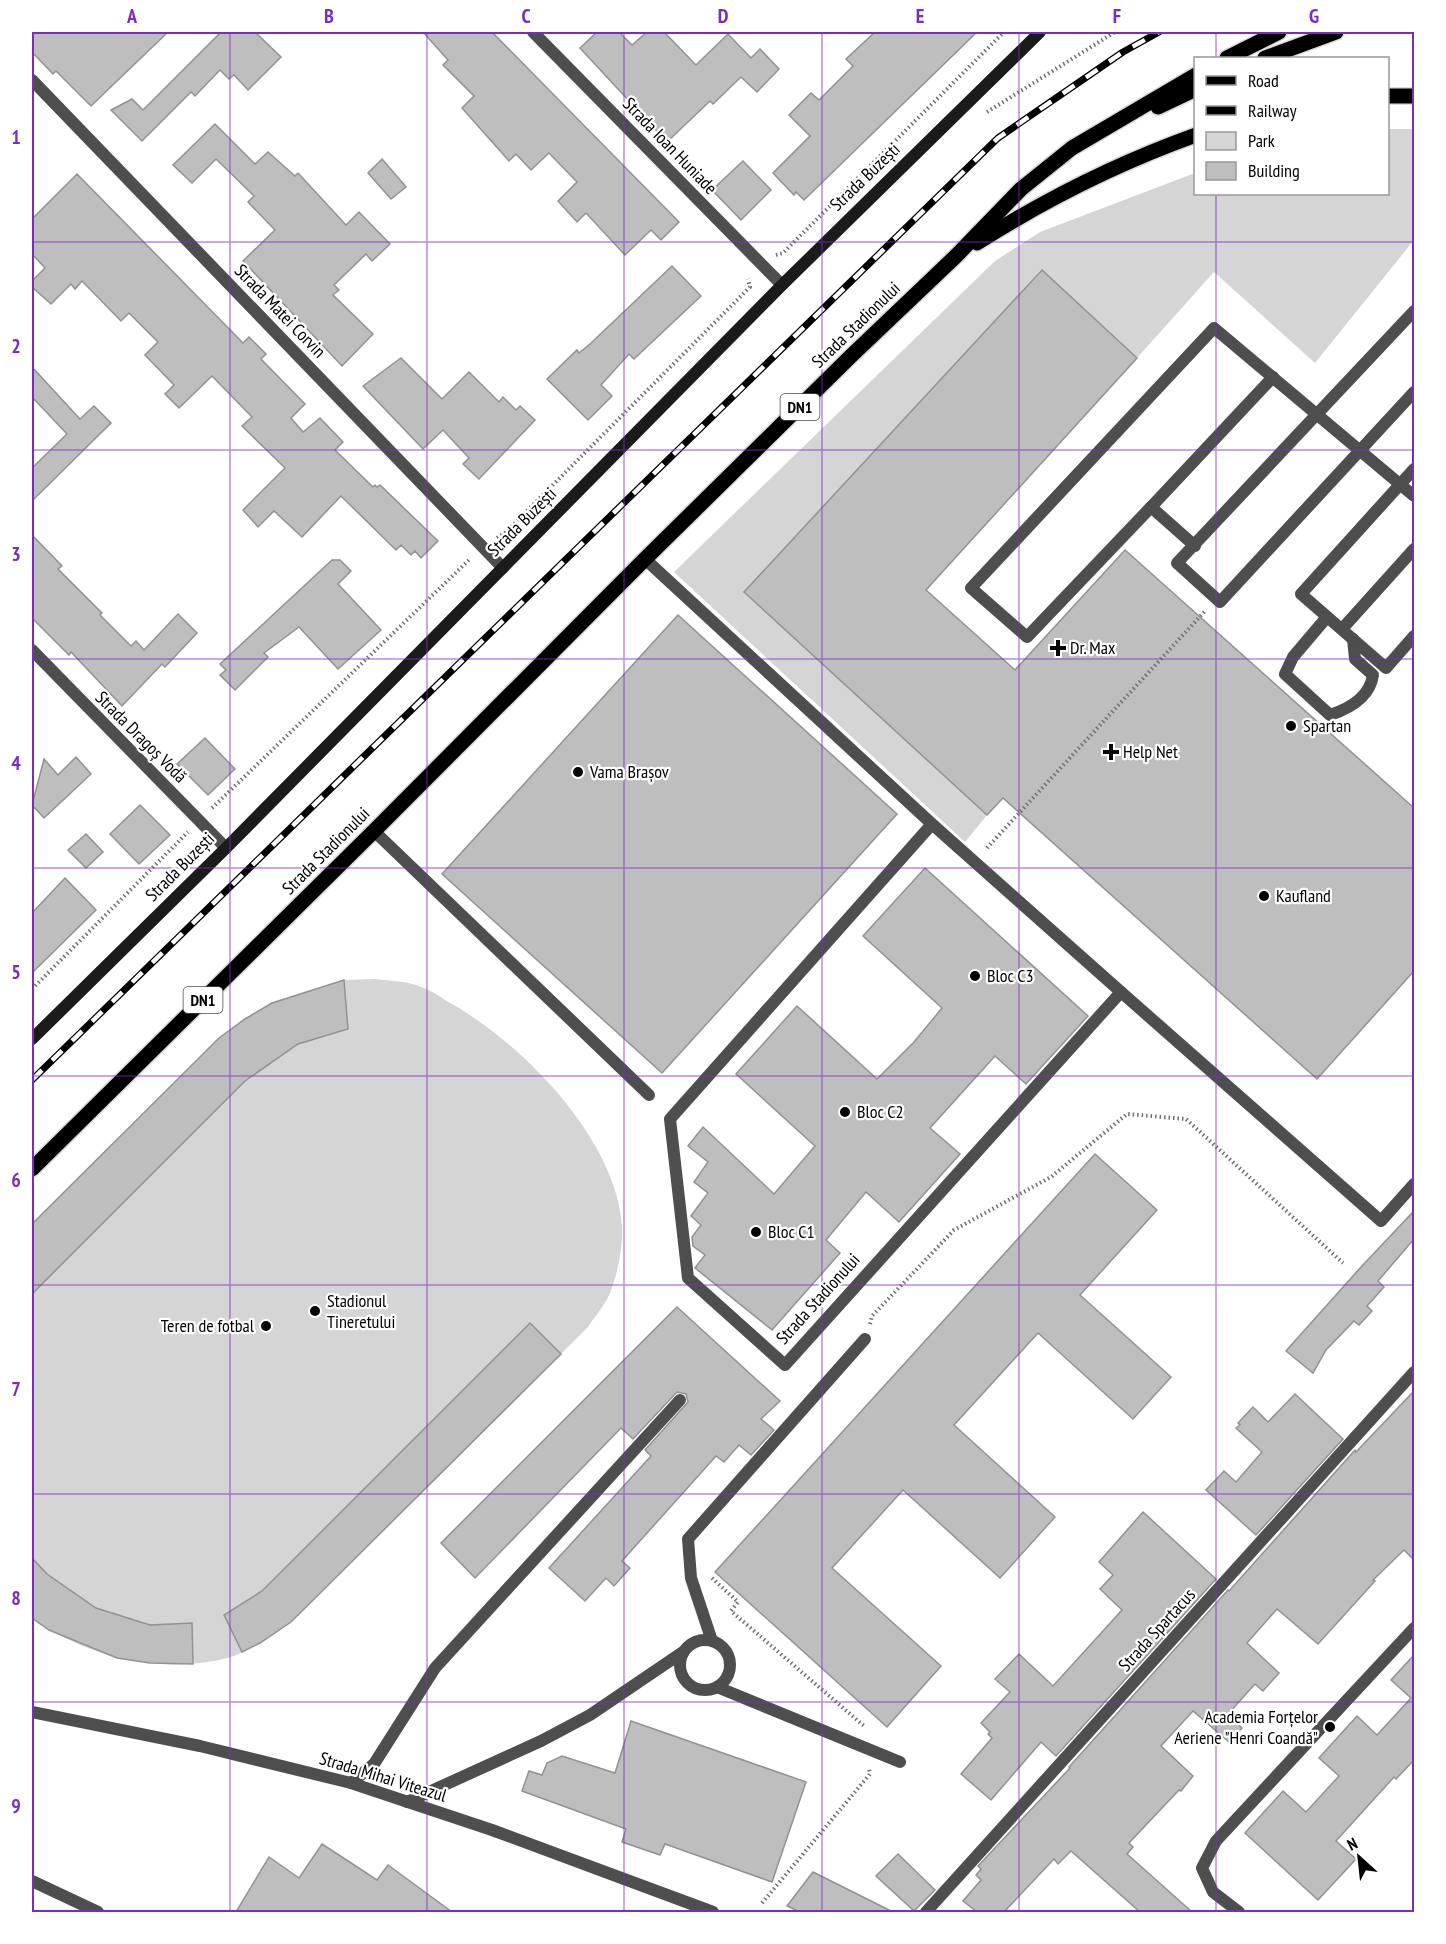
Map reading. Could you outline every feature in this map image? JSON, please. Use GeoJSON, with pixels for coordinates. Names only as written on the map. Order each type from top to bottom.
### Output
{"type":"FeatureCollection","features":[{"type":"Feature","properties":{"kind":"main road","name":"Strada Buzești"},"geometry":{"type":"LineString","coordinates":[[32,1039],[225,848],[782,285],[1040,32]]}},
{"type":"Feature","properties":{"kind":"main road"},"geometry":{"type":"LineString","coordinates":[[1229,57],[1279,32]]}},
{"type":"Feature","properties":{"kind":"main road"},"geometry":{"type":"LineString","coordinates":[[1268,57],[1336,32]]}},
{"type":"Feature","properties":{"kind":"main road","name":"DN1"},"geometry":{"type":"LineString","coordinates":[[1072,148],[1194,76]]}},
{"type":"Feature","properties":{"kind":"main road"},"geometry":{"type":"LineString","coordinates":[[1072,148],[1194,90]]}},
{"type":"Feature","properties":{"kind":"main road"},"geometry":{"type":"LineString","coordinates":[[1389,96],[1414,96]]}},
{"type":"Feature","properties":{"kind":"main road","name":"DN1"},"geometry":{"type":"LineString","coordinates":[[956,256],[1018,217],[1077,185],[1146,153],[1194,136]]}},
{"type":"Feature","properties":{"kind":"main road","name":"Strada Stadionului"},"geometry":{"type":"LineString","coordinates":[[32,1169],[645,559],[956,256],[1021,189],[1072,148]]}},
{"type":"Feature","properties":{"kind":"street","name":"Strada Ioan Huniade"},"geometry":{"type":"LineString","coordinates":[[533,32],[782,285]]}},
{"type":"Feature","properties":{"kind":"street","name":"Strada Matei Corvin"},"geometry":{"type":"LineString","coordinates":[[32,80],[503,568]]}},
{"type":"Feature","properties":{"kind":"street"},"geometry":{"type":"LineString","coordinates":[[1414,311],[1177,563],[1220,602],[1414,392]]}},
{"type":"Feature","properties":{"kind":"street"},"geometry":{"type":"LineString","coordinates":[[1273,377],[1027,637],[971,588],[1214,328],[1318,413],[1414,496]]}},
{"type":"Feature","properties":{"kind":"street"},"geometry":{"type":"LineString","coordinates":[[1414,469],[1301,594],[1386,668],[1414,636]]}},
{"type":"Feature","properties":{"kind":"street"},"geometry":{"type":"LineString","coordinates":[[1151,507],[1195,546]]}},
{"type":"Feature","properties":{"kind":"street"},"geometry":{"type":"LineString","coordinates":[[1342,629],[1414,549]]}},
{"type":"Feature","properties":{"kind":"street"},"geometry":{"type":"LineString","coordinates":[[645,559],[932,824],[1381,1221],[1414,1184]]}},
{"type":"Feature","properties":{"kind":"street"},"geometry":{"type":"LineString","coordinates":[[1327,617],[1293,657],[1285,675],[1330,716],[1349,708],[1371,687],[1373,675],[1355,658],[1353,639]]}},
{"type":"Feature","properties":{"kind":"street","name":"Strada Dragoș Vodă"},"geometry":{"type":"LineString","coordinates":[[32,650],[225,848]]}},
{"type":"Feature","properties":{"kind":"street","name":"Strada Stadionului"},"geometry":{"type":"LineString","coordinates":[[932,824],[670,1119],[688,1278],[784,1365],[1121,992]]}},
{"type":"Feature","properties":{"kind":"street"},"geometry":{"type":"LineString","coordinates":[[374,831],[649,1095]]}},
{"type":"Feature","properties":{"kind":"street"},"geometry":{"type":"LineString","coordinates":[[712,1641],[691,1578],[688,1539],[865,1339]]}},
{"type":"Feature","properties":{"kind":"street","name":"Strada Spartacus"},"geometry":{"type":"LineString","coordinates":[[926,1912],[1414,1372]]}},
{"type":"Feature","properties":{"kind":"street"},"geometry":{"type":"LineString","coordinates":[[351,1783],[374,1764],[435,1668],[680,1400]]}},
{"type":"Feature","properties":{"kind":"street"},"geometry":{"type":"LineString","coordinates":[[1239,1912],[1213,1892],[1202,1868],[1216,1841],[1414,1628]]}},
{"type":"Feature","properties":{"kind":"street"},"geometry":{"type":"LineString","coordinates":[[407,1802],[541,1741],[591,1715],[696,1641],[712,1641],[725,1650],[730,1666],[723,1681],[717,1687]]}},
{"type":"Feature","properties":{"kind":"street"},"geometry":{"type":"LineString","coordinates":[[683,1652],[680,1668],[687,1682],[701,1689],[717,1687],[900,1762]]}},
{"type":"Feature","properties":{"kind":"street","name":"Strada Mihai Viteazul"},"geometry":{"type":"LineString","coordinates":[[32,1712],[200,1746],[351,1783],[492,1830],[713,1912]]}},
{"type":"Feature","properties":{"kind":"street"},"geometry":{"type":"LineString","coordinates":[[32,1881],[98,1912]]}},
{"type":"Feature","properties":{"kind":"path"},"geometry":{"type":"LineString","coordinates":[[32,989],[200,820],[483,546],[506,532],[750,287],[748,278],[761,264],[774,255],[783,253],[1004,32]]}},
{"type":"Feature","properties":{"kind":"path"},"geometry":{"type":"LineString","coordinates":[[975,862],[1216,599]]}},
{"type":"Feature","properties":{"kind":"path"},"geometry":{"type":"LineString","coordinates":[[865,1339],[873,1316],[954,1230],[1051,1177],[1127,1114],[1186,1119],[1343,1263]]}},
{"type":"Feature","properties":{"kind":"green space"},"geometry":{"type":"Polygon","coordinates":[[[1389,129],[1414,129],[1414,240],[1315,363],[1214,272],[1137,358],[1041,270],[744,592],[987,815],[965,842],[674,572],[995,261],[1040,232],[1194,173],[1194,195],[1389,195],[1389,129]]]}},
{"type":"Feature","properties":{"kind":"green space","name":"Stadionul Tineretului"},"geometry":{"type":"Polygon","coordinates":[[[376,979],[405,982],[424,988],[474,1018],[532,1066],[583,1126],[602,1159],[616,1192],[622,1226],[619,1260],[610,1293],[588,1327],[291,1622],[269,1637],[228,1658],[203,1663],[177,1664],[126,1659],[76,1643],[32,1618],[32,1224],[219,1038],[245,1019],[272,1003],[344,980],[376,979]]]}},
{"type":"Feature","properties":{"kind":"building"},"geometry":{"type":"Polygon","coordinates":[[[32,32],[168,32],[91,106],[56,71],[53,74],[32,52],[32,32]]]}},
{"type":"Feature","properties":{"kind":"building"},"geometry":{"type":"Polygon","coordinates":[[[221,32],[255,32],[281,57],[248,90],[234,75],[229,79],[220,70],[195,96],[191,92],[142,141],[111,110],[132,99],[143,110],[221,32]]]}},
{"type":"Feature","properties":{"kind":"building"},"geometry":{"type":"Polygon","coordinates":[[[423,32],[492,32],[679,222],[661,240],[651,230],[625,255],[586,213],[577,222],[558,201],[577,182],[549,153],[531,170],[516,154],[509,161],[462,108],[474,96],[443,65],[448,60],[423,32]]]}},
{"type":"Feature","properties":{"kind":"building"},"geometry":{"type":"Polygon","coordinates":[[[597,32],[619,32],[632,45],[647,32],[664,32],[696,65],[728,34],[751,58],[760,49],[779,69],[757,92],[741,77],[713,104],[710,101],[667,142],[580,48],[597,32]]]}},
{"type":"Feature","properties":{"kind":"building"},"geometry":{"type":"Polygon","coordinates":[[[875,32],[977,32],[804,200],[796,192],[794,195],[773,173],[810,136],[789,115],[811,93],[819,100],[853,66],[846,59],[875,32]]]}},
{"type":"Feature","properties":{"kind":"building"},"geometry":{"type":"Polygon","coordinates":[[[215,124],[255,164],[268,152],[295,176],[298,173],[346,225],[359,212],[390,244],[372,261],[366,254],[334,285],[339,290],[333,295],[373,334],[342,366],[243,261],[275,230],[248,202],[254,196],[216,159],[192,183],[173,165],[215,124]]]}},
{"type":"Feature","properties":{"kind":"building"},"geometry":{"type":"Polygon","coordinates":[[[382,159],[406,187],[391,199],[368,173],[382,159]]]}},
{"type":"Feature","properties":{"kind":"building"},"geometry":{"type":"Polygon","coordinates":[[[743,161],[771,190],[741,220],[712,190],[743,161]]]}},
{"type":"Feature","properties":{"kind":"building"},"geometry":{"type":"Polygon","coordinates":[[[77,174],[243,343],[249,337],[266,354],[261,359],[305,404],[291,418],[303,432],[320,418],[343,442],[335,450],[373,487],[380,485],[438,541],[421,558],[415,551],[411,555],[401,545],[396,550],[341,496],[302,537],[274,511],[258,527],[243,510],[285,468],[242,426],[252,417],[212,376],[179,408],[165,394],[174,385],[145,355],[158,342],[129,313],[121,321],[82,281],[75,289],[71,284],[51,304],[32,287],[32,281],[45,268],[32,254],[32,219],[77,174]]]}},
{"type":"Feature","properties":{"kind":"building"},"geometry":{"type":"Polygon","coordinates":[[[672,266],[701,296],[634,359],[629,354],[601,385],[612,396],[588,420],[547,379],[577,350],[579,353],[590,344],[672,266]]]}},
{"type":"Feature","properties":{"kind":"building"},"geometry":{"type":"Polygon","coordinates":[[[1042,270],[1137,358],[926,590],[1015,670],[1125,550],[1414,808],[1414,971],[1317,1079],[1003,798],[987,815],[744,592],[1042,270]]]}},
{"type":"Feature","properties":{"kind":"building"},"geometry":{"type":"Polygon","coordinates":[[[401,358],[442,399],[469,372],[499,402],[503,397],[516,410],[520,406],[535,420],[479,479],[463,464],[469,458],[443,430],[423,449],[363,386],[401,358]]]}},
{"type":"Feature","properties":{"kind":"building"},"geometry":{"type":"Polygon","coordinates":[[[32,367],[80,419],[94,406],[111,423],[32,501],[32,468],[67,434],[32,397],[32,367]]]}},
{"type":"Feature","properties":{"kind":"building"},"geometry":{"type":"Polygon","coordinates":[[[32,535],[62,566],[58,569],[131,646],[136,641],[144,650],[178,614],[197,633],[165,667],[162,664],[122,706],[71,652],[69,655],[32,618],[32,535]]]}},
{"type":"Feature","properties":{"kind":"building"},"geometry":{"type":"Polygon","coordinates":[[[332,560],[340,560],[351,571],[338,584],[381,630],[338,669],[299,627],[264,653],[268,657],[235,690],[220,675],[226,670],[220,664],[332,560]]]}},
{"type":"Feature","properties":{"kind":"building"},"geometry":{"type":"Polygon","coordinates":[[[678,615],[897,814],[662,1073],[442,874],[678,615]]]}},
{"type":"Feature","properties":{"kind":"building"},"geometry":{"type":"Polygon","coordinates":[[[205,738],[235,769],[208,795],[177,764],[205,738]]]}},
{"type":"Feature","properties":{"kind":"building"},"geometry":{"type":"Polygon","coordinates":[[[76,757],[91,774],[44,818],[32,805],[44,759],[58,775],[76,757]]]}},
{"type":"Feature","properties":{"kind":"building"},"geometry":{"type":"Polygon","coordinates":[[[140,805],[170,835],[139,864],[110,834],[140,805]]]}},
{"type":"Feature","properties":{"kind":"building"},"geometry":{"type":"Polygon","coordinates":[[[86,834],[103,852],[86,868],[68,850],[86,834]]]}},
{"type":"Feature","properties":{"kind":"building"},"geometry":{"type":"Polygon","coordinates":[[[925,868],[1088,1016],[1026,1084],[995,1056],[930,1128],[960,1154],[899,1222],[866,1192],[826,1240],[840,1253],[772,1330],[695,1268],[705,1255],[693,1246],[692,1237],[701,1225],[691,1216],[708,1193],[694,1182],[708,1162],[688,1146],[703,1127],[774,1194],[815,1146],[736,1074],[797,1006],[877,1079],[914,1042],[942,1008],[863,936],[925,868]]]}},
{"type":"Feature","properties":{"kind":"building"},"geometry":{"type":"Polygon","coordinates":[[[65,878],[96,910],[32,973],[32,913],[65,878]]]}},
{"type":"Feature","properties":{"kind":"building"},"geometry":{"type":"Polygon","coordinates":[[[344,980],[348,1029],[298,1044],[245,1081],[32,1294],[32,1224],[219,1038],[272,1003],[344,980]]]}},
{"type":"Feature","properties":{"kind":"building"},"geometry":{"type":"Polygon","coordinates":[[[1095,1154],[1157,1210],[1080,1295],[1171,1377],[1133,1419],[1038,1333],[954,1425],[1055,1517],[1000,1578],[903,1490],[832,1568],[941,1666],[887,1727],[715,1572],[1095,1154]]]}},
{"type":"Feature","properties":{"kind":"building"},"geometry":{"type":"Polygon","coordinates":[[[1414,1211],[1414,1239],[1378,1281],[1384,1287],[1367,1306],[1372,1311],[1359,1325],[1354,1321],[1326,1350],[1313,1373],[1286,1351],[1414,1211]]]}},
{"type":"Feature","properties":{"kind":"building"},"geometry":{"type":"Polygon","coordinates":[[[677,1307],[780,1401],[761,1419],[774,1430],[751,1455],[739,1445],[724,1462],[716,1456],[622,1561],[630,1568],[614,1586],[606,1578],[585,1601],[549,1568],[651,1456],[645,1450],[688,1402],[686,1394],[677,1392],[633,1439],[621,1428],[475,1578],[441,1543],[677,1307]]]}},
{"type":"Feature","properties":{"kind":"building"},"geometry":{"type":"Polygon","coordinates":[[[530,1323],[561,1354],[291,1622],[242,1652],[224,1615],[262,1591],[530,1323]]]}},
{"type":"Feature","properties":{"kind":"building"},"geometry":{"type":"Polygon","coordinates":[[[1414,1391],[1414,1560],[1404,1550],[1373,1580],[1375,1581],[1318,1644],[1277,1609],[1247,1643],[1279,1673],[1263,1691],[1255,1684],[1228,1714],[1242,1728],[1229,1742],[1193,1711],[1161,1746],[1193,1776],[1129,1843],[1133,1847],[1127,1854],[1192,1912],[1140,1912],[1071,1851],[1058,1864],[1054,1859],[1004,1912],[977,1912],[963,1901],[981,1880],[976,1875],[981,1869],[978,1866],[1070,1768],[1355,1450],[1356,1452],[1414,1391]]]}},
{"type":"Feature","properties":{"kind":"building"},"geometry":{"type":"Polygon","coordinates":[[[1295,1394],[1343,1439],[1256,1535],[1206,1490],[1224,1471],[1236,1482],[1262,1452],[1236,1428],[1240,1425],[1238,1423],[1253,1407],[1268,1422],[1295,1394]]]}},
{"type":"Feature","properties":{"kind":"building"},"geometry":{"type":"Polygon","coordinates":[[[1143,1512],[1216,1579],[1056,1756],[1041,1742],[991,1800],[961,1774],[992,1738],[988,1734],[990,1732],[981,1723],[1010,1692],[995,1679],[1019,1654],[1053,1686],[1122,1610],[1100,1589],[1113,1575],[1099,1562],[1143,1512]]]}},
{"type":"Feature","properties":{"kind":"building"},"geometry":{"type":"Polygon","coordinates":[[[32,1558],[47,1574],[96,1608],[150,1625],[192,1623],[193,1664],[150,1663],[117,1658],[49,1630],[32,1618],[32,1558]]]}},
{"type":"Feature","properties":{"kind":"building"},"geometry":{"type":"Polygon","coordinates":[[[1414,1655],[1414,1760],[1396,1779],[1394,1777],[1336,1841],[1356,1859],[1318,1900],[1245,1833],[1283,1791],[1306,1812],[1339,1776],[1319,1758],[1357,1716],[1377,1735],[1411,1698],[1391,1680],[1414,1655]]]}},
{"type":"Feature","properties":{"kind":"building"},"geometry":{"type":"Polygon","coordinates":[[[631,1721],[806,1782],[772,1882],[665,1844],[660,1855],[622,1842],[626,1829],[522,1791],[529,1771],[542,1775],[547,1763],[562,1756],[615,1773],[631,1721]]]}},
{"type":"Feature","properties":{"kind":"building"},"geometry":{"type":"Polygon","coordinates":[[[322,1844],[377,1880],[388,1865],[452,1912],[236,1912],[269,1857],[299,1878],[322,1844]]]}},
{"type":"Feature","properties":{"kind":"building"},"geometry":{"type":"Polygon","coordinates":[[[898,1854],[935,1890],[914,1911],[876,1876],[898,1854]]]}},
{"type":"Feature","properties":{"kind":"building"},"geometry":{"type":"Polygon","coordinates":[[[813,1872],[893,1912],[800,1912],[787,1906],[813,1872]]]}},
{"type":"Feature","properties":{"kind":"railway"},"geometry":{"type":"LineString","coordinates":[[32,1080],[998,138],[1123,52],[1159,32]]}},
{"type":"Feature","properties":{"kind":"place","name":"Dr. Max"},"geometry":{"type":"Point","coordinates":[1058,648]}},
{"type":"Feature","properties":{"kind":"place","name":"Spartan"},"geometry":{"type":"Point","coordinates":[1291,726]}},
{"type":"Feature","properties":{"kind":"place","name":"Help Net"},"geometry":{"type":"Point","coordinates":[1111,752]}},
{"type":"Feature","properties":{"kind":"place","name":"Vama Brașov"},"geometry":{"type":"Point","coordinates":[578,772]}},
{"type":"Feature","properties":{"kind":"place","name":"Kaufland"},"geometry":{"type":"Point","coordinates":[1264,896]}},
{"type":"Feature","properties":{"kind":"place","name":"Bloc C3"},"geometry":{"type":"Point","coordinates":[975,976]}},
{"type":"Feature","properties":{"kind":"place","name":"Bloc C2"},"geometry":{"type":"Point","coordinates":[845,1112]}},
{"type":"Feature","properties":{"kind":"place","name":"Bloc C1"},"geometry":{"type":"Point","coordinates":[756,1232]}},
{"type":"Feature","properties":{"kind":"place","name":"Stadionul Tineretului"},"geometry":{"type":"Point","coordinates":[315,1311]}},
{"type":"Feature","properties":{"kind":"place","name":"Teren de fotbal"},"geometry":{"type":"Point","coordinates":[266,1326]}},
{"type":"Feature","properties":{"kind":"place","name":"Academia Forțelor Aeriene \"Henri Coandă\""},"geometry":{"type":"Point","coordinates":[1330,1727]}}]}
